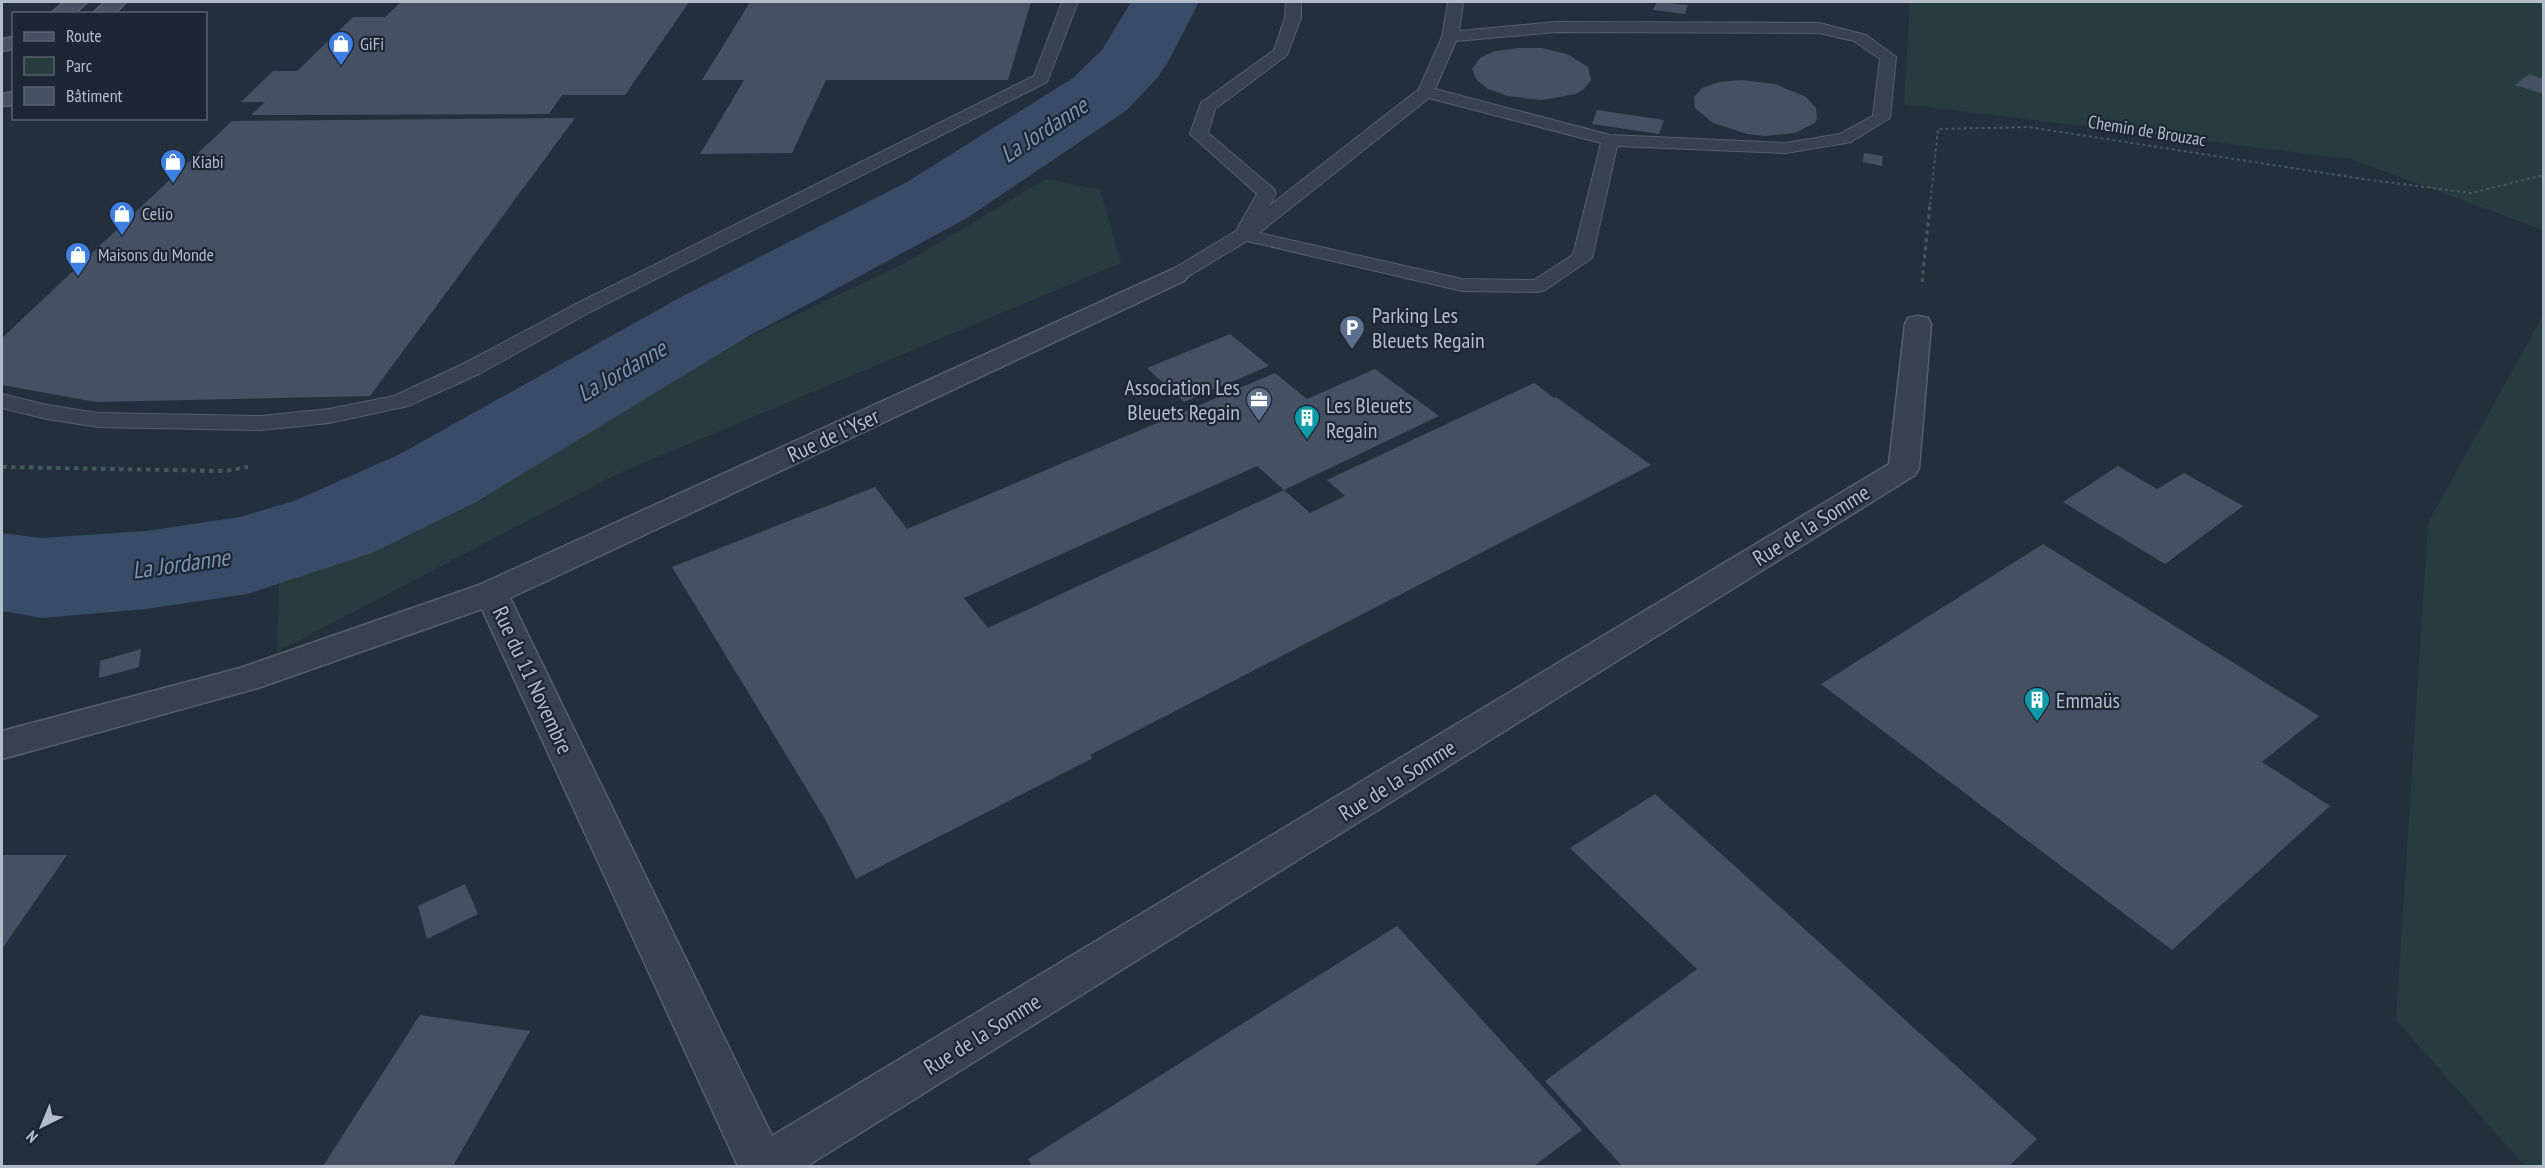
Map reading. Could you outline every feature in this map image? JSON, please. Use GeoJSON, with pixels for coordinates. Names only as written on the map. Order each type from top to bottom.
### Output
{"type":"FeatureCollection","features":[{"type":"Feature","properties":{"kind":"street"},"geometry":{"type":"LineString","coordinates":[[63,12],[77,2]]}},
{"type":"Feature","properties":{"kind":"street"},"geometry":{"type":"LineString","coordinates":[[104,12],[116,2]]}},
{"type":"Feature","properties":{"kind":"street","name":"Rue de l'Yser"},"geometry":{"type":"LineString","coordinates":[[491,593],[1175,276]]}},
{"type":"Feature","properties":{"kind":"street","name":"Rue de la Somme"},"geometry":{"type":"LineString","coordinates":[[764,1167],[1904,468],[1918,324]]}},
{"type":"Feature","properties":{"kind":"street","name":"Rue du 11 Novembre"},"geometry":{"type":"LineString","coordinates":[[2,745],[246,679],[491,593],[764,1167]]}},
{"type":"Feature","properties":{"kind":"lane"},"geometry":{"type":"LineString","coordinates":[[2,401],[47,412],[98,420],[261,423],[329,416],[400,401],[471,369],[583,308],[1041,80],[1070,2]]}},
{"type":"Feature","properties":{"kind":"lane"},"geometry":{"type":"LineString","coordinates":[[1244,235],[1267,193],[1199,134],[1207,107],[1281,52],[1293,18],[1293,2]]}},
{"type":"Feature","properties":{"kind":"lane"},"geometry":{"type":"LineString","coordinates":[[1175,276],[1244,235],[1426,92],[1450,37],[1455,2]]}},
{"type":"Feature","properties":{"kind":"lane"},"geometry":{"type":"LineString","coordinates":[[1426,92],[1610,140],[1786,148],[1845,138],[1881,118],[1888,57],[1860,38],[1819,28],[1556,27],[1450,37]]}},
{"type":"Feature","properties":{"kind":"lane"},"geometry":{"type":"LineString","coordinates":[[1244,235],[1462,285],[1538,286],[1582,258],[1610,140]]}},
{"type":"Feature","properties":{"kind":"path","name":"Chemin de Brouzac"},"geometry":{"type":"LineString","coordinates":[[1918,324],[1938,129],[2029,127],[2363,179],[2471,193],[2544,175]]}},
{"type":"Feature","properties":{"kind":"green space"},"geometry":{"type":"Polygon","coordinates":[[[1910,2],[2543,2],[2543,230],[2351,159],[1904,104],[1910,2]]]}},
{"type":"Feature","properties":{"kind":"green space"},"geometry":{"type":"Polygon","coordinates":[[[1046,179],[1100,190],[1121,263],[617,474],[277,652],[279,575],[692,364],[903,264],[1046,179]]]}},
{"type":"Feature","properties":{"kind":"green space"},"geometry":{"type":"Polygon","coordinates":[[[2543,315],[2544,1166],[2525,1166],[2396,1020],[2428,523],[2543,315]]]}},
{"type":"Feature","properties":{"kind":"building"},"geometry":{"type":"Polygon","coordinates":[[[401,2],[689,2],[625,95],[562,95],[549,114],[251,115],[265,102],[241,102],[273,71],[297,71],[353,17],[385,17],[401,2]]]}},
{"type":"Feature","properties":{"kind":"building"},"geometry":{"type":"Polygon","coordinates":[[[750,2],[1031,2],[1008,80],[826,80],[792,153],[700,154],[744,80],[702,80],[750,2]]]}},
{"type":"Feature","properties":{"kind":"building"},"geometry":{"type":"Polygon","coordinates":[[[1657,2],[1688,5],[1685,14],[1653,10],[1657,2]]]}},
{"type":"Feature","properties":{"kind":"building"},"geometry":{"type":"Polygon","coordinates":[[[1542,48],[1567,54],[1588,67],[1591,80],[1584,89],[1576,94],[1542,100],[1508,96],[1488,89],[1476,79],[1472,69],[1480,58],[1495,51],[1542,48]]]}},
{"type":"Feature","properties":{"kind":"building"},"geometry":{"type":"Polygon","coordinates":[[[2529,74],[2544,79],[2544,94],[2515,85],[2529,74]]]}},
{"type":"Feature","properties":{"kind":"building"},"geometry":{"type":"Polygon","coordinates":[[[1742,80],[1775,84],[1806,97],[1816,108],[1815,123],[1795,133],[1765,136],[1747,134],[1713,123],[1695,108],[1694,97],[1702,88],[1719,82],[1742,80]]]}},
{"type":"Feature","properties":{"kind":"building"},"geometry":{"type":"Polygon","coordinates":[[[1597,110],[1664,120],[1659,134],[1592,124],[1597,110]]]}},
{"type":"Feature","properties":{"kind":"building"},"geometry":{"type":"Polygon","coordinates":[[[575,118],[370,396],[96,402],[2,385],[2,338],[232,121],[575,118]]]}},
{"type":"Feature","properties":{"kind":"building"},"geometry":{"type":"Polygon","coordinates":[[[1864,153],[1883,156],[1882,166],[1863,162],[1864,153]]]}},
{"type":"Feature","properties":{"kind":"building"},"geometry":{"type":"Polygon","coordinates":[[[1230,334],[1269,366],[1184,402],[1147,368],[1230,334]]]}},
{"type":"Feature","properties":{"kind":"building"},"geometry":{"type":"Polygon","coordinates":[[[1375,369],[1439,416],[1284,490],[1310,513],[1345,496],[1327,480],[1534,383],[1651,465],[1090,755],[1093,758],[856,879],[825,819],[672,567],[875,487],[907,529],[1275,373],[1307,399],[1375,369]],[[1257,466],[964,598],[988,628],[1284,490],[1257,466]]]}},
{"type":"Feature","properties":{"kind":"building"},"geometry":{"type":"Polygon","coordinates":[[[2118,466],[2157,489],[2184,473],[2243,506],[2165,564],[2063,502],[2118,466]]]}},
{"type":"Feature","properties":{"kind":"building","name":"Emmaüs"},"geometry":{"type":"Polygon","coordinates":[[[2043,544],[2319,716],[2262,762],[2330,806],[2172,950],[1821,684],[2043,544]]]}},
{"type":"Feature","properties":{"kind":"building"},"geometry":{"type":"Polygon","coordinates":[[[141,649],[139,667],[99,678],[100,661],[141,649]]]}},
{"type":"Feature","properties":{"kind":"building"},"geometry":{"type":"Polygon","coordinates":[[[1655,794],[2037,1139],[2009,1166],[1622,1166],[1545,1081],[1697,969],[1570,848],[1655,794]]]}},
{"type":"Feature","properties":{"kind":"building"},"geometry":{"type":"Polygon","coordinates":[[[2,855],[67,855],[2,949],[2,855]]]}},
{"type":"Feature","properties":{"kind":"building"},"geometry":{"type":"Polygon","coordinates":[[[465,884],[478,914],[427,939],[418,906],[465,884]]]}},
{"type":"Feature","properties":{"kind":"building"},"geometry":{"type":"Polygon","coordinates":[[[1397,926],[1582,1130],[1534,1166],[1032,1166],[1028,1159],[1397,926]]]}},
{"type":"Feature","properties":{"kind":"building"},"geometry":{"type":"Polygon","coordinates":[[[420,1015],[530,1031],[453,1166],[323,1166],[420,1015]]]}},
{"type":"Feature","properties":{"kind":"waterway","name":"La Jordanne"},"geometry":{"type":"LineString","coordinates":[[2,572],[42,578],[146,570],[247,555],[333,527],[438,478],[714,317],[937,200],[1100,94],[1131,62],[1165,2]]}},
{"type":"Feature","properties":{"kind":"place","name":"GiFi"},"geometry":{"type":"Point","coordinates":[341,67]}},
{"type":"Feature","properties":{"kind":"place","name":"Kiabi"},"geometry":{"type":"Point","coordinates":[173,185]}},
{"type":"Feature","properties":{"kind":"place","name":"Celio"},"geometry":{"type":"Point","coordinates":[122,237]}},
{"type":"Feature","properties":{"kind":"place","name":"Maisons du Monde"},"geometry":{"type":"Point","coordinates":[78,278]}},
{"type":"Feature","properties":{"kind":"place","name":"Parking Les Bleuets Regain"},"geometry":{"type":"Point","coordinates":[1352,351]}},
{"type":"Feature","properties":{"kind":"place","name":"Association Les Bleuets Regain"},"geometry":{"type":"Point","coordinates":[1259,423]}},
{"type":"Feature","properties":{"kind":"place","name":"Les Bleuets Regain"},"geometry":{"type":"Point","coordinates":[1307,441]}},
{"type":"Feature","properties":{"kind":"place","name":"Emmaüs"},"geometry":{"type":"Point","coordinates":[2037,723]}}]}
